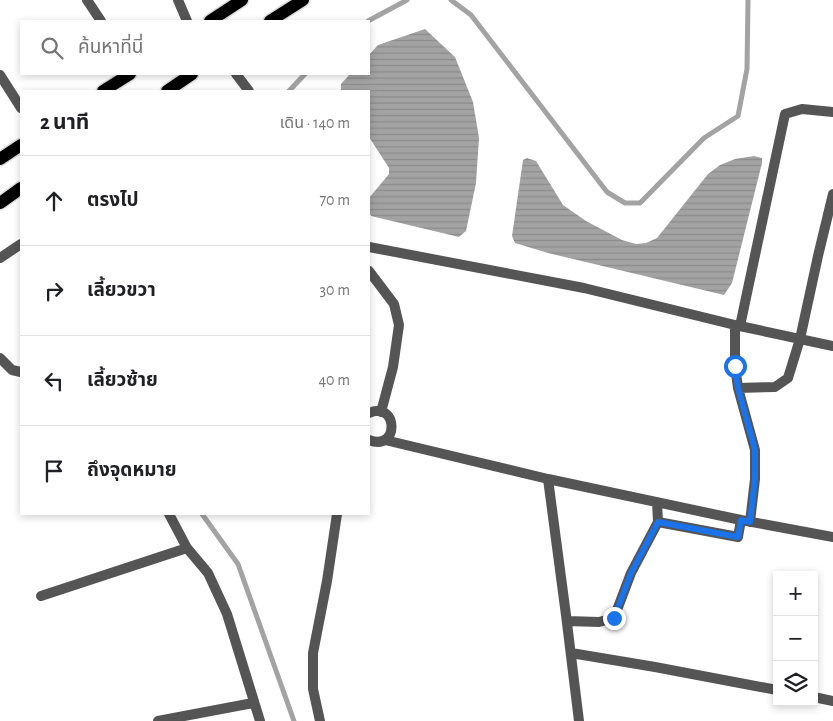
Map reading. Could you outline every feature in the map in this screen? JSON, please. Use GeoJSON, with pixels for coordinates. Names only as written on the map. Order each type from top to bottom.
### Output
{"type":"FeatureCollection","features":[{"type":"Feature","properties":{"kind":"main road"},"geometry":{"type":"LineString","coordinates":[[212,20],[242,0]]}},
{"type":"Feature","properties":{"kind":"main road"},"geometry":{"type":"LineString","coordinates":[[272,20],[303,0]]}},
{"type":"Feature","properties":{"kind":"main road"},"geometry":{"type":"LineString","coordinates":[[105,90],[128,75]]}},
{"type":"Feature","properties":{"kind":"main road"},"geometry":{"type":"LineString","coordinates":[[169,90],[191,75]]}},
{"type":"Feature","properties":{"kind":"main road"},"geometry":{"type":"LineString","coordinates":[[0,159],[20,146]]}},
{"type":"Feature","properties":{"kind":"main road"},"geometry":{"type":"LineString","coordinates":[[0,203],[20,189]]}},
{"type":"Feature","properties":{"kind":"street"},"geometry":{"type":"LineString","coordinates":[[87,0],[100,20]]}},
{"type":"Feature","properties":{"kind":"street"},"geometry":{"type":"LineString","coordinates":[[178,0],[186,20]]}},
{"type":"Feature","properties":{"kind":"street"},"geometry":{"type":"LineString","coordinates":[[0,75],[20,106]]}},
{"type":"Feature","properties":{"kind":"street"},"geometry":{"type":"LineString","coordinates":[[237,75],[248,90]]}},
{"type":"Feature","properties":{"kind":"street"},"geometry":{"type":"LineString","coordinates":[[658,522],[738,537],[746,521],[755,479],[755,450],[738,388],[735,366],[738,325],[785,114],[802,109],[833,112]]}},
{"type":"Feature","properties":{"kind":"street"},"geometry":{"type":"LineString","coordinates":[[738,388],[775,387],[788,378],[800,339],[833,194]]}},
{"type":"Feature","properties":{"kind":"street"},"geometry":{"type":"LineString","coordinates":[[0,258],[20,245]]}},
{"type":"Feature","properties":{"kind":"street"},"geometry":{"type":"LineString","coordinates":[[370,247],[584,288],[833,346]]}},
{"type":"Feature","properties":{"kind":"street"},"geometry":{"type":"LineString","coordinates":[[370,272],[394,304],[399,325],[393,367],[381,412]]}},
{"type":"Feature","properties":{"kind":"street"},"geometry":{"type":"LineString","coordinates":[[0,358],[12,370],[20,372]]}},
{"type":"Feature","properties":{"kind":"street"},"geometry":{"type":"LineString","coordinates":[[370,412],[381,412],[389,417],[392,424],[391,433],[385,440],[378,443],[370,440]]}},
{"type":"Feature","properties":{"kind":"street"},"geometry":{"type":"LineString","coordinates":[[385,440],[548,479],[746,521],[833,537]]}},
{"type":"Feature","properties":{"kind":"street"},"geometry":{"type":"LineString","coordinates":[[548,479],[578,721]]}},
{"type":"Feature","properties":{"kind":"street"},"geometry":{"type":"LineString","coordinates":[[567,621],[599,622],[614,618],[631,573],[658,522],[657,502]]}},
{"type":"Feature","properties":{"kind":"street"},"geometry":{"type":"LineString","coordinates":[[169,515],[187,548],[208,573],[227,614],[260,721]]}},
{"type":"Feature","properties":{"kind":"street"},"geometry":{"type":"LineString","coordinates":[[320,721],[313,689],[313,652],[327,581],[337,515]]}},
{"type":"Feature","properties":{"kind":"street"},"geometry":{"type":"LineString","coordinates":[[41,596],[187,548]]}},
{"type":"Feature","properties":{"kind":"street"},"geometry":{"type":"LineString","coordinates":[[571,653],[773,689]]}},
{"type":"Feature","properties":{"kind":"street"},"geometry":{"type":"LineString","coordinates":[[818,698],[833,700]]}},
{"type":"Feature","properties":{"kind":"street"},"geometry":{"type":"LineString","coordinates":[[158,721],[253,703]]}},
{"type":"Feature","properties":{"kind":"shaded area"},"geometry":{"type":"Polygon","coordinates":[[[425,29],[455,57],[473,102],[479,138],[476,183],[466,231],[459,237],[371,216],[370,214],[370,197],[389,174],[389,168],[370,139],[370,90],[341,90],[341,84],[349,75],[370,75],[370,54],[378,45],[425,29]]]}},
{"type":"Feature","properties":{"kind":"shaded area"},"geometry":{"type":"Polygon","coordinates":[[[754,156],[762,158],[762,163],[732,283],[724,295],[548,253],[515,243],[512,236],[523,160],[527,158],[536,161],[563,205],[586,221],[622,240],[636,244],[646,243],[657,238],[708,174],[720,165],[735,159],[754,156]]]}},
{"type":"Feature","properties":{"kind":"waterway"},"geometry":{"type":"LineString","coordinates":[[370,20],[407,0]]}},
{"type":"Feature","properties":{"kind":"waterway"},"geometry":{"type":"LineString","coordinates":[[451,0],[471,15],[607,192],[625,203],[640,203],[704,138],[738,116],[747,69],[748,0]]}},
{"type":"Feature","properties":{"kind":"waterway"},"geometry":{"type":"LineString","coordinates":[[290,90],[304,75]]}},
{"type":"Feature","properties":{"kind":"waterway"},"geometry":{"type":"LineString","coordinates":[[203,515],[238,564],[294,721]]}},
{"type":"Feature","properties":{"kind":"route"},"geometry":{"type":"LineString","coordinates":[[614,618],[631,573],[658,522],[738,537],[741,520],[750,522],[755,479],[755,450],[738,388],[735,366]]}}]}
